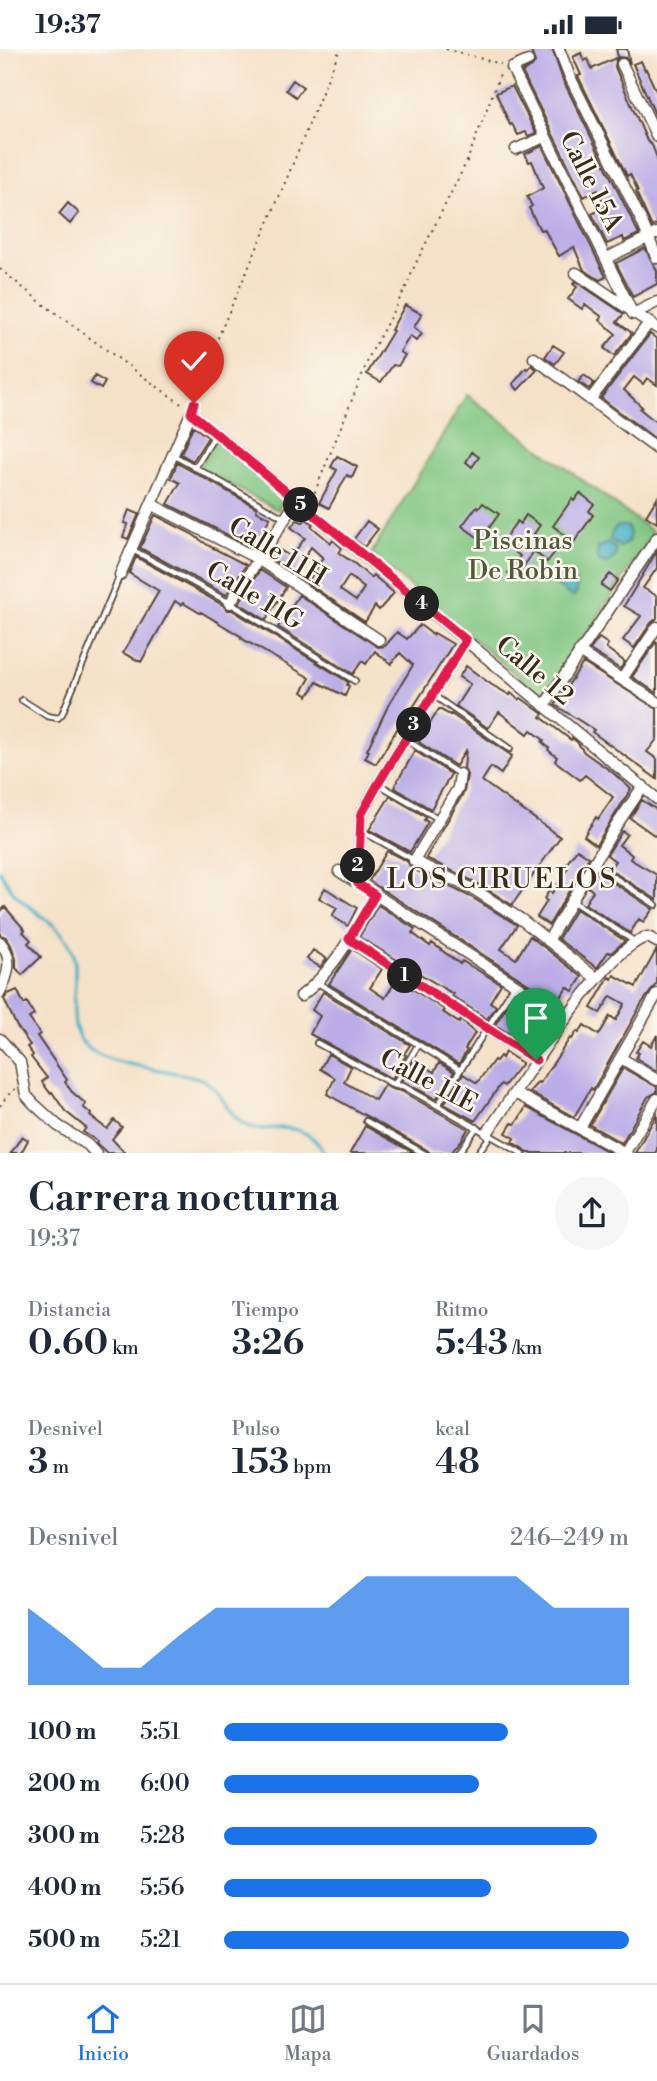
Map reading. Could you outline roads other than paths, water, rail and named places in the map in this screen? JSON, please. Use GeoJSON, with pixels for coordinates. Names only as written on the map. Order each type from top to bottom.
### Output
{"type":"FeatureCollection","features":[{"type":"Feature","properties":{"kind":"street"},"geometry":{"type":"LineString","coordinates":[[559,49],[570,77],[652,235],[657,258]]}},
{"type":"Feature","properties":{"kind":"street","name":"Calle 15A"},"geometry":{"type":"LineString","coordinates":[[528,61],[512,68],[633,314]]}},
{"type":"Feature","properties":{"kind":"street"},"geometry":{"type":"LineString","coordinates":[[622,64],[657,137]]}},
{"type":"Feature","properties":{"kind":"street"},"geometry":{"type":"LineString","coordinates":[[516,149],[545,137]]}},
{"type":"Feature","properties":{"kind":"street"},"geometry":{"type":"LineString","coordinates":[[607,258],[652,235]]}},
{"type":"Feature","properties":{"kind":"street"},"geometry":{"type":"LineString","coordinates":[[576,274],[653,326],[590,400]]}},
{"type":"Feature","properties":{"kind":"street"},"geometry":{"type":"LineString","coordinates":[[633,314],[657,302]]}},
{"type":"Feature","properties":{"kind":"street"},"geometry":{"type":"LineString","coordinates":[[534,358],[657,449]]}},
{"type":"Feature","properties":{"kind":"street","name":"Calle 12"},"geometry":{"type":"LineString","coordinates":[[173,455],[191,413],[657,799]]}},
{"type":"Feature","properties":{"kind":"street"},"geometry":{"type":"LineString","coordinates":[[120,575],[173,455]]}},
{"type":"Feature","properties":{"kind":"street"},"geometry":{"type":"LineString","coordinates":[[230,603],[296,502]]}},
{"type":"Feature","properties":{"kind":"street","name":"Calle 11H"},"geometry":{"type":"LineString","coordinates":[[151,504],[258,559],[379,640]]}},
{"type":"Feature","properties":{"kind":"street"},"geometry":{"type":"LineString","coordinates":[[544,706],[657,538]]}},
{"type":"Feature","properties":{"kind":"street"},"geometry":{"type":"LineString","coordinates":[[622,679],[657,627]]}},
{"type":"Feature","properties":{"kind":"street"},"geometry":{"type":"LineString","coordinates":[[358,884],[361,815],[466,640]]}},
{"type":"Feature","properties":{"kind":"street"},"geometry":{"type":"LineString","coordinates":[[579,652],[657,702]]}},
{"type":"Feature","properties":{"kind":"street"},"geometry":{"type":"LineString","coordinates":[[460,774],[458,788],[414,861],[475,890],[522,920],[597,979]]}},
{"type":"Feature","properties":{"kind":"street"},"geometry":{"type":"LineString","coordinates":[[548,941],[643,786]]}},
{"type":"Feature","properties":{"kind":"street"},"geometry":{"type":"LineString","coordinates":[[339,871],[567,1018]]}},
{"type":"Feature","properties":{"kind":"street"},"geometry":{"type":"LineString","coordinates":[[301,996],[318,983],[375,895]]}},
{"type":"Feature","properties":{"kind":"street"},"geometry":{"type":"LineString","coordinates":[[349,939],[536,1060]]}},
{"type":"Feature","properties":{"kind":"street"},"geometry":{"type":"LineString","coordinates":[[485,1132],[597,979],[635,941],[653,939]]}},
{"type":"Feature","properties":{"kind":"street"},"geometry":{"type":"LineString","coordinates":[[0,942],[8,955],[9,965],[0,993]]}},
{"type":"Feature","properties":{"kind":"street"},"geometry":{"type":"LineString","coordinates":[[580,1128],[657,994]]}},
{"type":"Feature","properties":{"kind":"street"},"geometry":{"type":"LineString","coordinates":[[0,1039],[20,1062],[26,1095],[57,1125],[96,1153]]}},
{"type":"Feature","properties":{"kind":"street"},"geometry":{"type":"LineString","coordinates":[[621,1059],[657,1080]]}},
{"type":"Feature","properties":{"kind":"street"},"geometry":{"type":"LineString","coordinates":[[515,1093],[626,1153],[657,1099]]}},
{"type":"Feature","properties":{"kind":"lane"},"geometry":{"type":"LineString","coordinates":[[195,468],[216,434]]}},
{"type":"Feature","properties":{"kind":"lane"},"geometry":{"type":"LineString","coordinates":[[173,455],[285,519]]}},
{"type":"Feature","properties":{"kind":"lane","name":"Calle 11G"},"geometry":{"type":"LineString","coordinates":[[131,549],[230,603],[355,681]]}},
{"type":"Feature","properties":{"kind":"lane"},"geometry":{"type":"LineString","coordinates":[[22,700],[47,716],[62,715],[120,575]]}},
{"type":"Feature","properties":{"kind":"lane"},"geometry":{"type":"LineString","coordinates":[[432,695],[510,749]]}},
{"type":"Feature","properties":{"kind":"lane"},"geometry":{"type":"LineString","coordinates":[[405,739],[460,774]]}},
{"type":"Feature","properties":{"kind":"lane"},"geometry":{"type":"LineString","coordinates":[[378,784],[440,820]]}},
{"type":"Feature","properties":{"kind":"lane"},"geometry":{"type":"LineString","coordinates":[[359,830],[414,861]]}},
{"type":"Feature","properties":{"kind":"lane"},"geometry":{"type":"LineString","coordinates":[[593,864],[656,905]]}},
{"type":"Feature","properties":{"kind":"lane"},"geometry":{"type":"LineString","coordinates":[[572,901],[635,941]]}},
{"type":"Feature","properties":{"kind":"lane"},"geometry":{"type":"LineString","coordinates":[[318,983],[460,1070]]}},
{"type":"Feature","properties":{"kind":"lane"},"geometry":{"type":"LineString","coordinates":[[438,1105],[514,985]]}},
{"type":"Feature","properties":{"kind":"lane","name":"Calle 11E"},"geometry":{"type":"LineString","coordinates":[[317,1043],[394,1085],[403,1086],[523,1153]]}},
{"type":"Feature","properties":{"kind":"lane"},"geometry":{"type":"LineString","coordinates":[[394,1085],[418,1045]]}},
{"type":"Feature","properties":{"kind":"lane"},"geometry":{"type":"LineString","coordinates":[[366,1121],[425,1153]]}},
{"type":"Feature","properties":{"kind":"lane"},"geometry":{"type":"LineString","coordinates":[[458,1153],[485,1132]]}},
{"type":"Feature","properties":{"kind":"lane"},"geometry":{"type":"LineString","coordinates":[[477,1153],[485,1132]]}},
{"type":"Feature","properties":{"kind":"water"},"geometry":{"type":"Polygon","coordinates":[[[618,526],[627,526],[630,533],[628,542],[620,547],[610,540],[613,530],[618,526]]]}},
{"type":"Feature","properties":{"kind":"water"},"geometry":{"type":"Polygon","coordinates":[[[608,543],[616,549],[615,557],[607,564],[601,563],[597,559],[598,548],[608,543]]]}},
{"type":"Feature","properties":{"kind":"water"},"geometry":{"type":"Polygon","coordinates":[[[561,572],[575,582],[577,593],[573,597],[553,584],[561,572]]]}},
{"type":"Feature","properties":{"kind":"waterway"},"geometry":{"type":"LineString","coordinates":[[0,871],[18,897],[57,929],[69,944],[75,965],[74,1021],[83,1044],[112,1060],[202,1079],[215,1090],[242,1123],[258,1129],[288,1128],[301,1131],[317,1142],[323,1153]]}},
{"type":"Feature","properties":{"kind":"district","name":"LOS CIRUELOS"},"geometry":{"type":"Point","coordinates":[502,878]}},
{"type":"Feature","properties":{"kind":"park label","name":"Piscinas De Robin"},"geometry":{"type":"Point","coordinates":[523,554]}}]}
